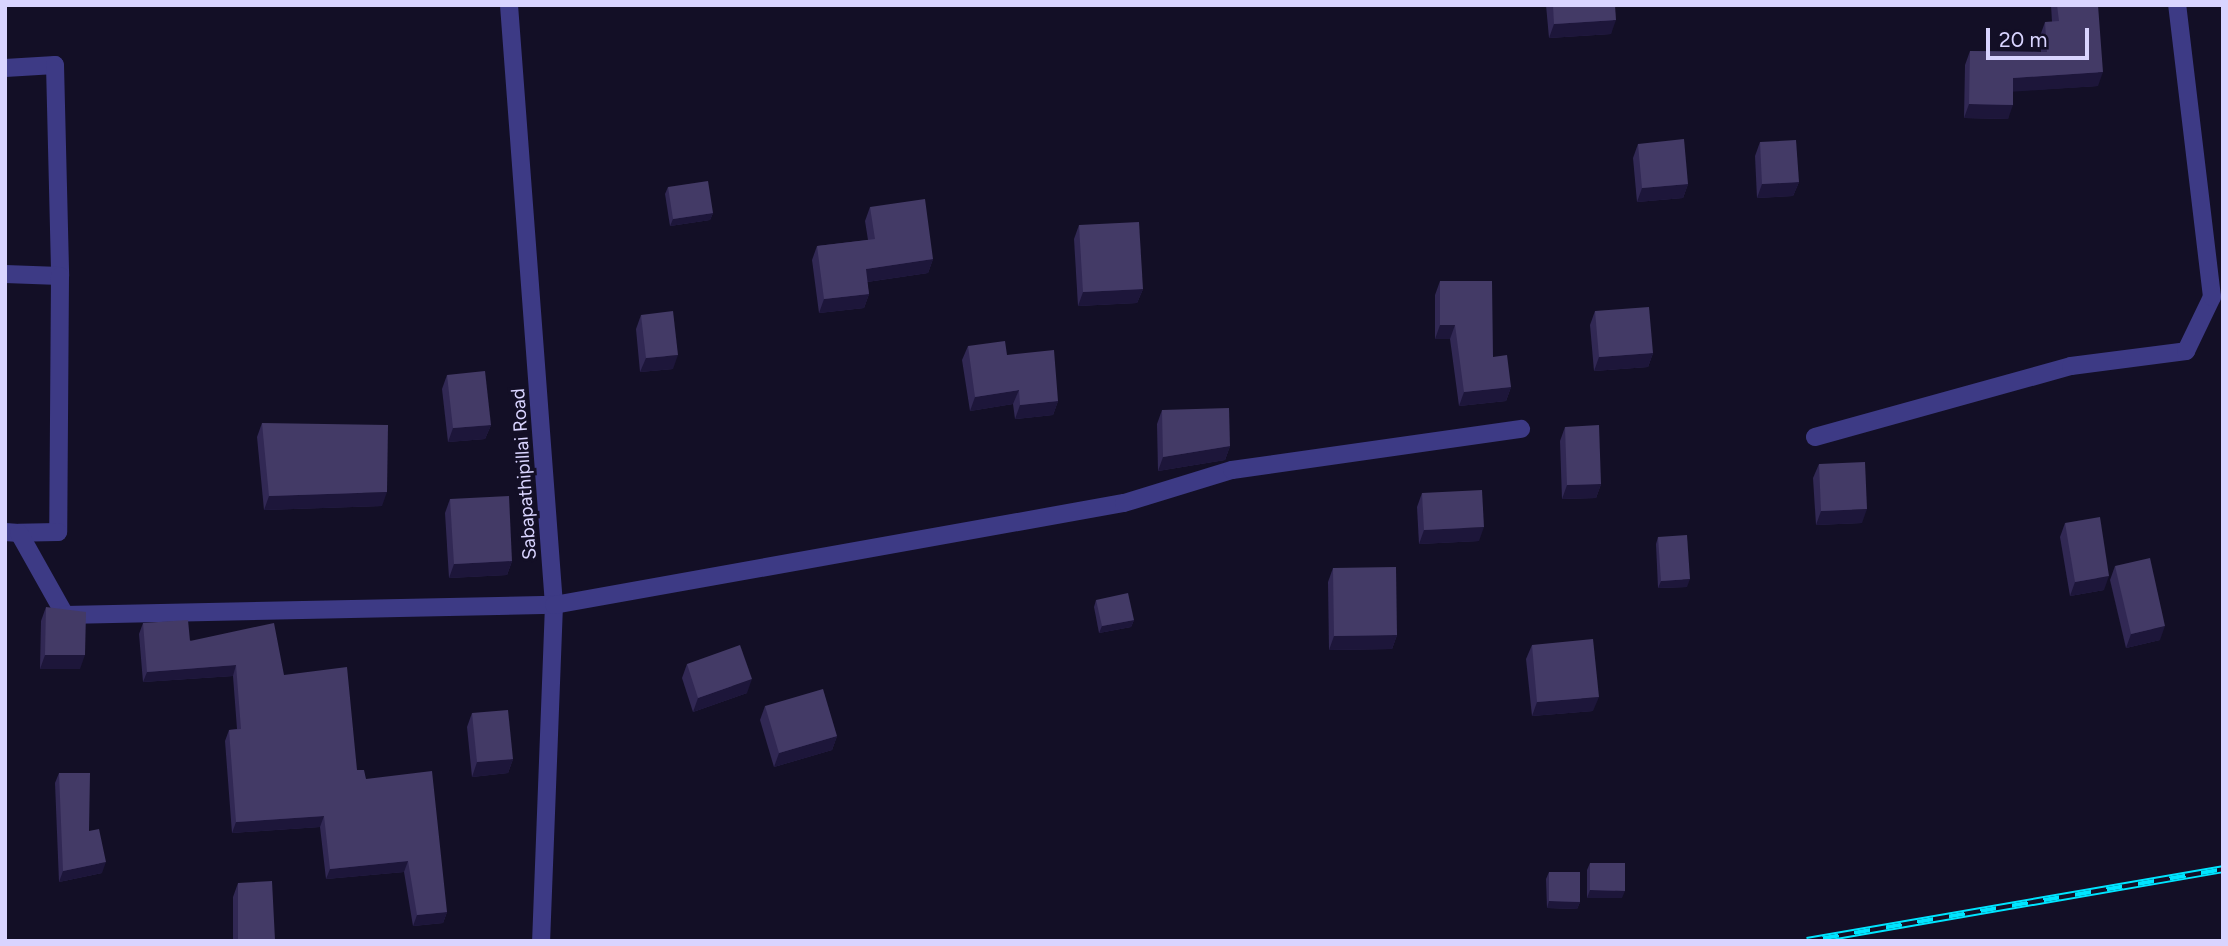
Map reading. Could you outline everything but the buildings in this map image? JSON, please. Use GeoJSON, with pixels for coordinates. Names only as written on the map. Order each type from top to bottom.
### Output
{"type":"FeatureCollection","features":[{"type":"Feature","properties":{"kind":"street","name":"Sabapathipillai Road"},"geometry":{"type":"LineString","coordinates":[[509,5],[554,604],[541,941]]}},
{"type":"Feature","properties":{"kind":"street"},"geometry":{"type":"LineString","coordinates":[[1815,436],[2071,366],[2186,351],[2212,297],[2178,5]]}},
{"type":"Feature","properties":{"kind":"street"},"geometry":{"type":"LineString","coordinates":[[5,68],[55,65],[60,276],[58,532],[12,532]]}},
{"type":"Feature","properties":{"kind":"street"},"geometry":{"type":"LineString","coordinates":[[5,274],[60,276]]}},
{"type":"Feature","properties":{"kind":"street"},"geometry":{"type":"LineString","coordinates":[[12,532],[65,615],[554,604],[1124,503],[1232,470],[1521,429]]}},
{"type":"Feature","properties":{"kind":"railway"},"geometry":{"type":"LineString","coordinates":[[1807,941],[2223,869]]}}]}
